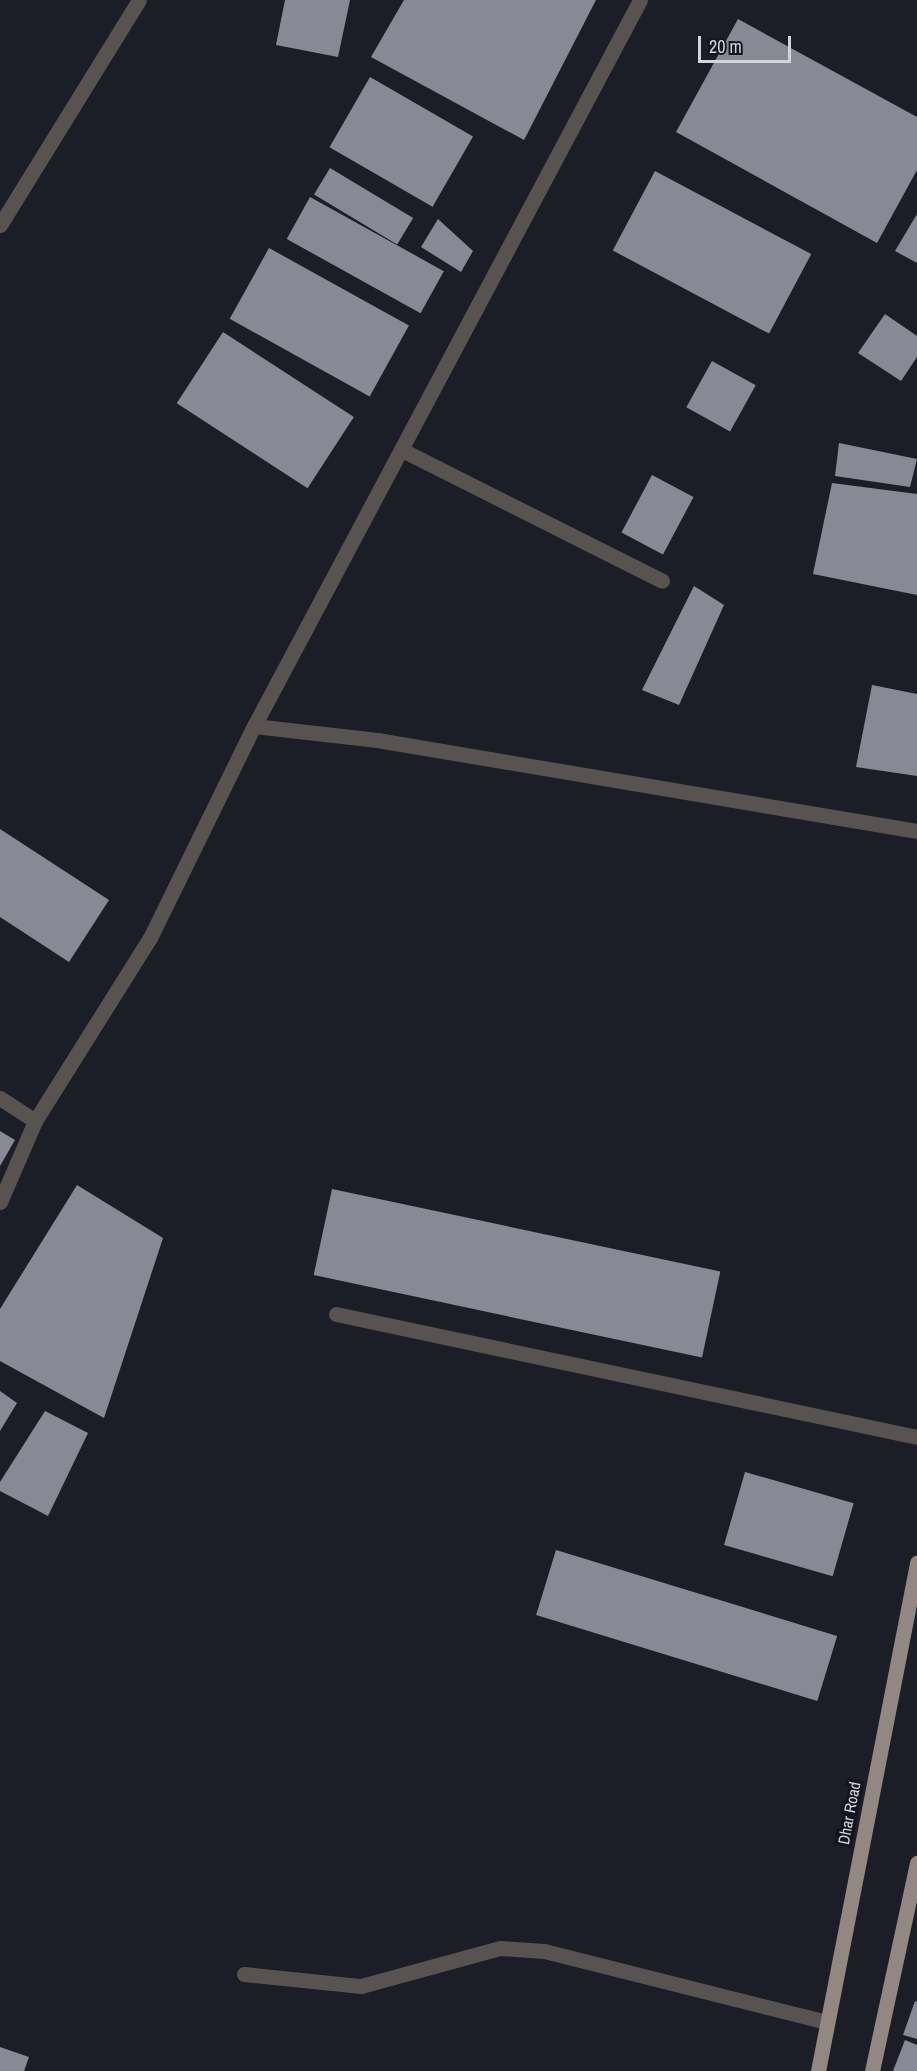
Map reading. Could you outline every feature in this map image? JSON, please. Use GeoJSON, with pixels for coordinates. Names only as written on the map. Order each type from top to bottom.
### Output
{"type":"FeatureCollection","features":[{"type":"Feature","properties":{"kind":"main road","name":"Dhar Road"},"geometry":{"type":"LineString","coordinates":[[818,2071],[917,1563]]}},
{"type":"Feature","properties":{"kind":"main road"},"geometry":{"type":"LineString","coordinates":[[872,2071],[917,1863]]}},
{"type":"Feature","properties":{"kind":"street"},"geometry":{"type":"LineString","coordinates":[[0,225],[139,0]]}},
{"type":"Feature","properties":{"kind":"street"},"geometry":{"type":"LineString","coordinates":[[0,1202],[35,1121],[150,938],[254,726],[640,0]]}},
{"type":"Feature","properties":{"kind":"street"},"geometry":{"type":"LineString","coordinates":[[402,450],[662,581]]}},
{"type":"Feature","properties":{"kind":"street"},"geometry":{"type":"LineString","coordinates":[[254,726],[389,742],[917,831]]}},
{"type":"Feature","properties":{"kind":"street"},"geometry":{"type":"LineString","coordinates":[[0,1098],[35,1121]]}},
{"type":"Feature","properties":{"kind":"street"},"geometry":{"type":"LineString","coordinates":[[336,1314],[917,1437]]}},
{"type":"Feature","properties":{"kind":"street"},"geometry":{"type":"LineString","coordinates":[[244,1974],[361,1986],[500,1948],[544,1951],[826,2022]]}},
{"type":"Feature","properties":{"kind":"building"},"geometry":{"type":"Polygon","coordinates":[[[285,0],[350,0],[338,57],[276,45],[285,0]]]}},
{"type":"Feature","properties":{"kind":"building"},"geometry":{"type":"Polygon","coordinates":[[[404,0],[596,0],[524,140],[371,57],[404,0]]]}},
{"type":"Feature","properties":{"kind":"building"},"geometry":{"type":"Polygon","coordinates":[[[738,19],[917,117],[917,170],[877,243],[676,132],[738,19]]]}},
{"type":"Feature","properties":{"kind":"building"},"geometry":{"type":"Polygon","coordinates":[[[370,77],[473,136],[433,207],[330,147],[370,77]]]}},
{"type":"Feature","properties":{"kind":"building"},"geometry":{"type":"Polygon","coordinates":[[[330,168],[413,218],[397,245],[314,195],[330,168]]]}},
{"type":"Feature","properties":{"kind":"building"},"geometry":{"type":"Polygon","coordinates":[[[655,171],[811,254],[769,334],[613,250],[655,171]]]}},
{"type":"Feature","properties":{"kind":"building"},"geometry":{"type":"Polygon","coordinates":[[[310,197],[444,271],[421,313],[287,239],[310,197]]]}},
{"type":"Feature","properties":{"kind":"building"},"geometry":{"type":"Polygon","coordinates":[[[917,214],[917,263],[895,251],[917,214]]]}},
{"type":"Feature","properties":{"kind":"building"},"geometry":{"type":"Polygon","coordinates":[[[438,219],[473,251],[461,272],[421,247],[438,219]]]}},
{"type":"Feature","properties":{"kind":"building"},"geometry":{"type":"Polygon","coordinates":[[[269,248],[409,326],[370,396],[230,319],[269,248]]]}},
{"type":"Feature","properties":{"kind":"building"},"geometry":{"type":"Polygon","coordinates":[[[885,314],[917,336],[917,357],[901,381],[858,353],[885,314]]]}},
{"type":"Feature","properties":{"kind":"building"},"geometry":{"type":"Polygon","coordinates":[[[223,332],[354,417],[308,488],[177,403],[223,332]]]}},
{"type":"Feature","properties":{"kind":"building"},"geometry":{"type":"Polygon","coordinates":[[[712,361],[756,385],[730,432],[686,407],[712,361]]]}},
{"type":"Feature","properties":{"kind":"building"},"geometry":{"type":"Polygon","coordinates":[[[839,443],[917,459],[910,487],[835,476],[839,443]]]}},
{"type":"Feature","properties":{"kind":"building"},"geometry":{"type":"Polygon","coordinates":[[[652,475],[693,497],[663,554],[621,532],[652,475]]]}},
{"type":"Feature","properties":{"kind":"building"},"geometry":{"type":"Polygon","coordinates":[[[832,483],[917,494],[917,595],[813,574],[832,483]]]}},
{"type":"Feature","properties":{"kind":"building"},"geometry":{"type":"Polygon","coordinates":[[[694,586],[724,605],[679,705],[642,690],[694,586]]]}},
{"type":"Feature","properties":{"kind":"building"},"geometry":{"type":"Polygon","coordinates":[[[872,685],[917,694],[917,776],[856,767],[872,685]]]}},
{"type":"Feature","properties":{"kind":"building"},"geometry":{"type":"Polygon","coordinates":[[[0,829],[109,900],[69,962],[0,917],[0,829]]]}},
{"type":"Feature","properties":{"kind":"building"},"geometry":{"type":"Polygon","coordinates":[[[0,1131],[15,1140],[0,1166],[0,1131]]]}},
{"type":"Feature","properties":{"kind":"building"},"geometry":{"type":"Polygon","coordinates":[[[77,1185],[163,1238],[104,1418],[0,1361],[0,1309],[77,1185]]]}},
{"type":"Feature","properties":{"kind":"building"},"geometry":{"type":"Polygon","coordinates":[[[332,1189],[720,1272],[702,1358],[314,1275],[332,1189]]]}},
{"type":"Feature","properties":{"kind":"building"},"geometry":{"type":"Polygon","coordinates":[[[0,1391],[17,1403],[0,1431],[0,1391]]]}},
{"type":"Feature","properties":{"kind":"building"},"geometry":{"type":"Polygon","coordinates":[[[45,1411],[88,1433],[48,1516],[0,1491],[0,1482],[45,1411]]]}},
{"type":"Feature","properties":{"kind":"building"},"geometry":{"type":"Polygon","coordinates":[[[745,1472],[854,1503],[833,1576],[724,1545],[745,1472]]]}},
{"type":"Feature","properties":{"kind":"building"},"geometry":{"type":"Polygon","coordinates":[[[556,1550],[837,1636],[817,1701],[536,1615],[556,1550]]]}},
{"type":"Feature","properties":{"kind":"building"},"geometry":{"type":"Polygon","coordinates":[[[915,2001],[917,2002],[917,2039],[903,2035],[915,2001]]]}},
{"type":"Feature","properties":{"kind":"building"},"geometry":{"type":"Polygon","coordinates":[[[905,2040],[917,2045],[917,2071],[893,2071],[905,2040]]]}},
{"type":"Feature","properties":{"kind":"building"},"geometry":{"type":"Polygon","coordinates":[[[0,2047],[29,2057],[24,2071],[0,2071],[0,2047]]]}}]}
